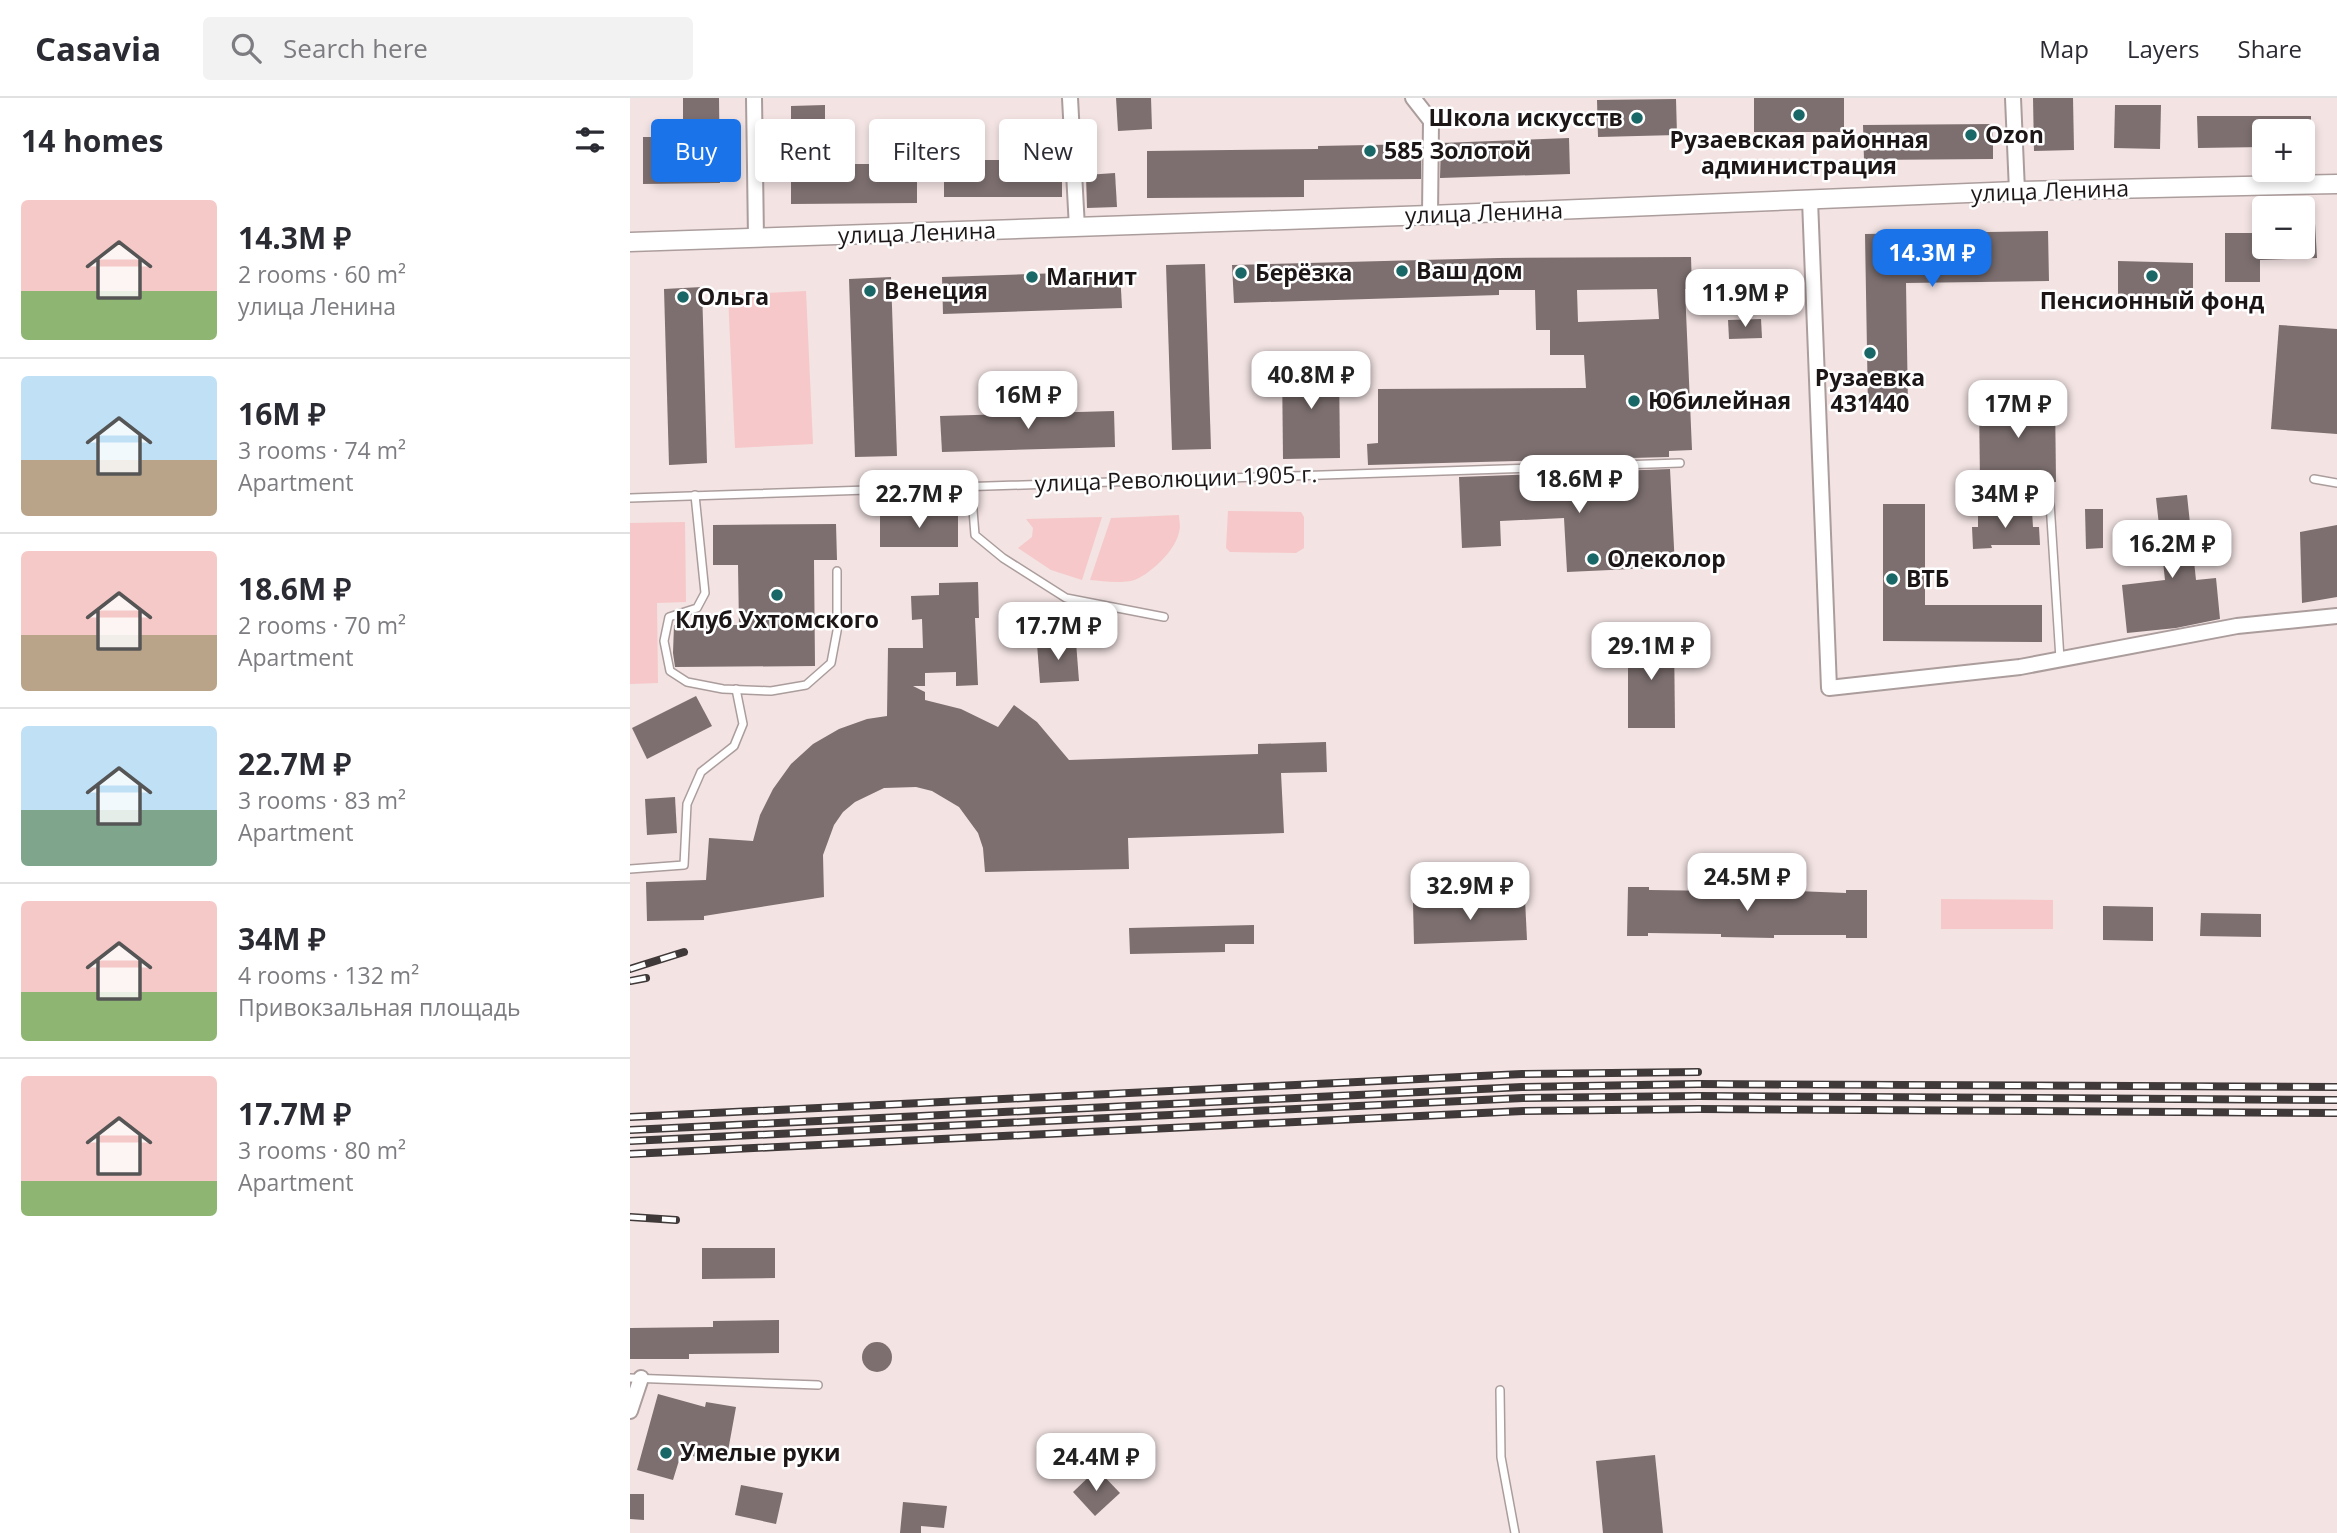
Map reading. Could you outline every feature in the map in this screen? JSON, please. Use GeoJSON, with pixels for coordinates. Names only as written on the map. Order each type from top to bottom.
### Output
{"type":"FeatureCollection","features":[{"type":"Feature","properties":{"kind":"street"},"geometry":{"type":"LineString","coordinates":[[754,98],[756,238]]}},
{"type":"Feature","properties":{"kind":"street"},"geometry":{"type":"LineString","coordinates":[[1070,98],[1077,228]]}},
{"type":"Feature","properties":{"kind":"street"},"geometry":{"type":"LineString","coordinates":[[1413,98],[1431,121],[1430,215]]}},
{"type":"Feature","properties":{"kind":"street"},"geometry":{"type":"LineString","coordinates":[[2013,98],[2017,191]]}},
{"type":"Feature","properties":{"kind":"street","name":"улица Ленина"},"geometry":{"type":"LineString","coordinates":[[630,242],[1077,228],[2017,191],[2337,184]]}},
{"type":"Feature","properties":{"kind":"street"},"geometry":{"type":"LineString","coordinates":[[1810,200],[1829,688],[2020,667],[2237,626],[2337,616]]}},
{"type":"Feature","properties":{"kind":"street"},"geometry":{"type":"LineString","coordinates":[[630,1411],[636,1378]]}},
{"type":"Feature","properties":{"kind":"lane","name":"улица Революции 1905 г."},"geometry":{"type":"LineString","coordinates":[[630,498],[1680,463]]}},
{"type":"Feature","properties":{"kind":"lane"},"geometry":{"type":"LineString","coordinates":[[2314,479],[2337,483]]}},
{"type":"Feature","properties":{"kind":"lane"},"geometry":{"type":"LineString","coordinates":[[971,485],[975,535],[1003,558],[1066,598],[1164,617]]}},
{"type":"Feature","properties":{"kind":"lane"},"geometry":{"type":"LineString","coordinates":[[2049,487],[2060,659]]}},
{"type":"Feature","properties":{"kind":"lane"},"geometry":{"type":"LineString","coordinates":[[695,495],[705,593],[697,608],[669,617],[664,641],[670,671],[687,682],[771,691],[806,685],[831,663],[837,631],[837,571]]}},
{"type":"Feature","properties":{"kind":"lane"},"geometry":{"type":"LineString","coordinates":[[630,869],[684,865],[687,804],[701,772],[734,746],[743,724],[736,689]]}},
{"type":"Feature","properties":{"kind":"lane"},"geometry":{"type":"LineString","coordinates":[[636,1378],[818,1385]]}},
{"type":"Feature","properties":{"kind":"lane"},"geometry":{"type":"LineString","coordinates":[[1500,1390],[1502,1457],[1515,1533]]}},
{"type":"Feature","properties":{"kind":"shaded area"},"geometry":{"type":"Polygon","coordinates":[[[806,291],[813,444],[735,448],[728,295],[806,291]]]}},
{"type":"Feature","properties":{"kind":"shaded area"},"geometry":{"type":"Polygon","coordinates":[[[1228,511],[1301,512],[1304,517],[1304,548],[1296,553],[1230,552],[1226,548],[1228,511]]]}},
{"type":"Feature","properties":{"kind":"shaded area"},"geometry":{"type":"Polygon","coordinates":[[[1179,515],[1180,530],[1174,545],[1164,558],[1145,574],[1128,581],[1090,580],[1111,518],[1179,515]]]}},
{"type":"Feature","properties":{"kind":"shaded area"},"geometry":{"type":"Polygon","coordinates":[[[1102,517],[1082,580],[1051,570],[1018,548],[1032,537],[1033,528],[1026,519],[1102,517]]]}},
{"type":"Feature","properties":{"kind":"shaded area"},"geometry":{"type":"Polygon","coordinates":[[[685,522],[686,602],[657,603],[658,683],[630,684],[630,523],[685,522]]]}},
{"type":"Feature","properties":{"kind":"shaded area"},"geometry":{"type":"Polygon","coordinates":[[[1941,899],[2053,900],[2053,929],[1941,929],[1941,899]]]}},
{"type":"Feature","properties":{"kind":"building"},"geometry":{"type":"Polygon","coordinates":[[[683,98],[719,98],[719,119],[683,119],[683,98]]]}},
{"type":"Feature","properties":{"kind":"building"},"geometry":{"type":"Polygon","coordinates":[[[1116,98],[1151,98],[1152,129],[1118,131],[1116,98]]]}},
{"type":"Feature","properties":{"kind":"building","name":"Рузаевская районная администрация"},"geometry":{"type":"Polygon","coordinates":[[[1754,98],[1844,98],[1844,132],[1754,132],[1754,98]]]}},
{"type":"Feature","properties":{"kind":"building"},"geometry":{"type":"Polygon","coordinates":[[[2033,98],[2073,98],[2074,150],[2034,151],[2033,98]]]}},
{"type":"Feature","properties":{"kind":"building","name":"Школа искусств"},"geometry":{"type":"Polygon","coordinates":[[[1676,99],[1677,135],[1598,137],[1597,100],[1676,99]]]}},
{"type":"Feature","properties":{"kind":"building"},"geometry":{"type":"Polygon","coordinates":[[[825,105],[825,119],[791,119],[791,106],[825,105]]]}},
{"type":"Feature","properties":{"kind":"building"},"geometry":{"type":"Polygon","coordinates":[[[2115,105],[2161,105],[2160,149],[2114,148],[2115,105]]]}},
{"type":"Feature","properties":{"kind":"building"},"geometry":{"type":"Polygon","coordinates":[[[2197,116],[2311,116],[2311,119],[2252,119],[2252,147],[2198,148],[2197,116]]]}},
{"type":"Feature","properties":{"kind":"building"},"geometry":{"type":"Polygon","coordinates":[[[1993,124],[1993,159],[1864,160],[1863,125],[1993,124]]]}},
{"type":"Feature","properties":{"kind":"building"},"geometry":{"type":"Polygon","coordinates":[[[643,137],[651,137],[651,182],[720,183],[643,184],[643,137]]]}},
{"type":"Feature","properties":{"kind":"building"},"geometry":{"type":"Polygon","coordinates":[[[1569,138],[1570,174],[1440,178],[1441,143],[1569,138]]]}},
{"type":"Feature","properties":{"kind":"building"},"geometry":{"type":"Polygon","coordinates":[[[1421,144],[1421,179],[1304,180],[1304,197],[1147,198],[1147,151],[1318,149],[1318,146],[1421,144]]]}},
{"type":"Feature","properties":{"kind":"building"},"geometry":{"type":"Polygon","coordinates":[[[985,160],[999,160],[999,182],[1062,182],[1062,197],[944,197],[944,182],[985,182],[985,160]]]}},
{"type":"Feature","properties":{"kind":"building"},"geometry":{"type":"Polygon","coordinates":[[[855,164],[869,164],[869,182],[917,182],[917,203],[791,204],[791,182],[855,182],[855,164]]]}},
{"type":"Feature","properties":{"kind":"building"},"geometry":{"type":"Polygon","coordinates":[[[1115,173],[1117,207],[1087,208],[1086,182],[1097,182],[1097,174],[1115,173]]]}},
{"type":"Feature","properties":{"kind":"building"},"geometry":{"type":"Polygon","coordinates":[[[2315,223],[2317,258],[2315,258],[2315,223]]]}},
{"type":"Feature","properties":{"kind":"building"},"geometry":{"type":"Polygon","coordinates":[[[2048,231],[2049,281],[1906,283],[1908,409],[1868,409],[1865,234],[2048,231]]]}},
{"type":"Feature","properties":{"kind":"building"},"geometry":{"type":"Polygon","coordinates":[[[2225,233],[2252,233],[2252,259],[2288,259],[2260,260],[2260,282],[2225,282],[2225,233]]]}},
{"type":"Feature","properties":{"kind":"building"},"geometry":{"type":"Polygon","coordinates":[[[1691,257],[1692,289],[1685,289],[1692,450],[1669,451],[1669,457],[1368,465],[1367,444],[1378,443],[1378,389],[1586,388],[1584,355],[1550,355],[1550,330],[1536,330],[1535,290],[1499,290],[1499,295],[1234,303],[1232,265],[1498,258],[1691,257]],[[1657,289],[1577,290],[1578,322],[1659,319],[1657,289]]]}},
{"type":"Feature","properties":{"kind":"building"},"geometry":{"type":"Polygon","coordinates":[[[2118,261],[2193,263],[2193,305],[2118,304],[2118,261]]]}},
{"type":"Feature","properties":{"kind":"building"},"geometry":{"type":"Polygon","coordinates":[[[1205,264],[1211,449],[1172,450],[1166,265],[1205,264]]]}},
{"type":"Feature","properties":{"kind":"building"},"geometry":{"type":"Polygon","coordinates":[[[1120,271],[1122,308],[943,314],[942,277],[1120,271]]]}},
{"type":"Feature","properties":{"kind":"building"},"geometry":{"type":"Polygon","coordinates":[[[891,277],[897,456],[855,457],[849,279],[891,277]]]}},
{"type":"Feature","properties":{"kind":"building"},"geometry":{"type":"Polygon","coordinates":[[[702,287],[707,463],[669,465],[664,289],[702,287]]]}},
{"type":"Feature","properties":{"kind":"building"},"geometry":{"type":"Polygon","coordinates":[[[1761,319],[1762,338],[1729,339],[1728,320],[1761,319]]]}},
{"type":"Feature","properties":{"kind":"building"},"geometry":{"type":"Polygon","coordinates":[[[2279,325],[2337,329],[2337,434],[2271,429],[2279,325]]]}},
{"type":"Feature","properties":{"kind":"building"},"geometry":{"type":"Polygon","coordinates":[[[1282,364],[1339,364],[1340,458],[1283,459],[1282,364]]]}},
{"type":"Feature","properties":{"kind":"building"},"geometry":{"type":"Polygon","coordinates":[[[2055,398],[2056,482],[1980,483],[1979,399],[2055,398]]]}},
{"type":"Feature","properties":{"kind":"building"},"geometry":{"type":"Polygon","coordinates":[[[1114,411],[1115,447],[942,452],[940,416],[1114,411]]]}},
{"type":"Feature","properties":{"kind":"building"},"geometry":{"type":"Polygon","coordinates":[[[1670,469],[1675,567],[1567,572],[1564,518],[1500,521],[1501,546],[1462,548],[1459,477],[1670,469]]]}},
{"type":"Feature","properties":{"kind":"building"},"geometry":{"type":"Polygon","coordinates":[[[2187,495],[2196,580],[2216,578],[2220,619],[2176,628],[2127,633],[2122,585],[2165,580],[2156,498],[2187,495]]]}},
{"type":"Feature","properties":{"kind":"building"},"geometry":{"type":"Polygon","coordinates":[[[1883,504],[1925,504],[1925,605],[2042,605],[2042,642],[1883,641],[1883,504]]]}},
{"type":"Feature","properties":{"kind":"building"},"geometry":{"type":"Polygon","coordinates":[[[2085,509],[2103,509],[2103,548],[2086,549],[2085,509]]]}},
{"type":"Feature","properties":{"kind":"building"},"geometry":{"type":"Polygon","coordinates":[[[2032,511],[2033,527],[2039,527],[2040,545],[1991,545],[1992,548],[1973,549],[1972,527],[1978,527],[1978,513],[2032,511]]]}},
{"type":"Feature","properties":{"kind":"building"},"geometry":{"type":"Polygon","coordinates":[[[958,512],[958,547],[880,547],[880,513],[958,512]]]}},
{"type":"Feature","properties":{"kind":"building","name":"Клуб Ухтомского"},"geometry":{"type":"Polygon","coordinates":[[[836,524],[837,560],[814,560],[815,666],[675,667],[674,625],[739,625],[738,565],[713,565],[713,525],[836,524]]]}},
{"type":"Feature","properties":{"kind":"building"},"geometry":{"type":"Polygon","coordinates":[[[2337,525],[2337,597],[2302,603],[2300,532],[2337,525]]]}},
{"type":"Feature","properties":{"kind":"building"},"geometry":{"type":"Polygon","coordinates":[[[978,582],[979,618],[975,618],[978,685],[956,686],[956,672],[925,673],[925,686],[913,686],[925,692],[925,700],[961,709],[998,727],[1014,705],[1037,722],[1069,760],[1258,754],[1258,744],[1326,742],[1327,772],[1281,773],[1284,833],[1128,838],[1129,869],[985,872],[983,848],[978,833],[959,807],[932,791],[916,787],[884,788],[855,802],[843,812],[834,825],[823,855],[824,897],[704,916],[704,920],[647,921],[646,882],[706,880],[709,838],[753,841],[760,815],[773,789],[791,764],[813,744],[839,729],[867,719],[887,716],[888,648],[923,648],[922,619],[912,620],[911,596],[939,595],[939,583],[978,582]]]}},
{"type":"Feature","properties":{"kind":"building"},"geometry":{"type":"Polygon","coordinates":[[[1628,635],[1674,635],[1675,728],[1628,728],[1628,635]]]}},
{"type":"Feature","properties":{"kind":"building"},"geometry":{"type":"Polygon","coordinates":[[[1076,642],[1079,681],[1040,683],[1037,644],[1076,642]]]}},
{"type":"Feature","properties":{"kind":"building"},"geometry":{"type":"Polygon","coordinates":[[[696,696],[712,726],[647,759],[632,728],[696,696]]]}},
{"type":"Feature","properties":{"kind":"building"},"geometry":{"type":"Polygon","coordinates":[[[675,797],[677,833],[647,835],[645,799],[675,797]]]}},
{"type":"Feature","properties":{"kind":"building"},"geometry":{"type":"Polygon","coordinates":[[[1628,887],[1649,887],[1649,890],[1723,891],[1723,888],[1846,893],[1846,890],[1867,890],[1867,938],[1846,938],[1846,935],[1774,935],[1774,938],[1648,933],[1648,936],[1627,936],[1628,887]]]}},
{"type":"Feature","properties":{"kind":"building"},"geometry":{"type":"Polygon","coordinates":[[[1525,899],[1527,940],[1414,944],[1413,903],[1525,899]]]}},
{"type":"Feature","properties":{"kind":"building"},"geometry":{"type":"Polygon","coordinates":[[[2103,906],[2153,907],[2153,941],[2103,940],[2103,906]]]}},
{"type":"Feature","properties":{"kind":"building"},"geometry":{"type":"Polygon","coordinates":[[[2201,913],[2261,914],[2261,937],[2200,936],[2201,913]]]}},
{"type":"Feature","properties":{"kind":"building"},"geometry":{"type":"Polygon","coordinates":[[[1254,925],[1254,944],[1225,944],[1225,952],[1130,954],[1129,928],[1254,925]]]}},
{"type":"Feature","properties":{"kind":"building"},"geometry":{"type":"Polygon","coordinates":[[[702,1248],[775,1248],[775,1278],[702,1279],[702,1248]]]}},
{"type":"Feature","properties":{"kind":"building"},"geometry":{"type":"Polygon","coordinates":[[[779,1320],[779,1353],[689,1354],[689,1359],[630,1359],[630,1328],[713,1327],[713,1321],[779,1320]]]}},
{"type":"Feature","properties":{"kind":"building"},"geometry":{"type":"Polygon","coordinates":[[[877,1342],[888,1346],[892,1357],[888,1368],[877,1372],[866,1368],[862,1357],[866,1346],[877,1342]]]}},
{"type":"Feature","properties":{"kind":"building"},"geometry":{"type":"Polygon","coordinates":[[[658,1394],[705,1407],[706,1402],[736,1407],[726,1462],[681,1454],[673,1480],[637,1470],[658,1394]]]}},
{"type":"Feature","properties":{"kind":"building"},"geometry":{"type":"Polygon","coordinates":[[[1655,1455],[1663,1533],[1603,1533],[1596,1461],[1655,1455]]]}},
{"type":"Feature","properties":{"kind":"building"},"geometry":{"type":"Polygon","coordinates":[[[1097,1469],[1120,1493],[1095,1516],[1073,1492],[1097,1469]]]}},
{"type":"Feature","properties":{"kind":"building"},"geometry":{"type":"Polygon","coordinates":[[[741,1485],[783,1493],[776,1524],[735,1515],[741,1485]]]}},
{"type":"Feature","properties":{"kind":"building"},"geometry":{"type":"Polygon","coordinates":[[[630,1494],[644,1494],[644,1520],[630,1519],[630,1494]]]}},
{"type":"Feature","properties":{"kind":"building"},"geometry":{"type":"Polygon","coordinates":[[[903,1502],[947,1506],[944,1528],[921,1526],[921,1533],[900,1533],[903,1502]]]}},
{"type":"Feature","properties":{"kind":"railway"},"geometry":{"type":"LineString","coordinates":[[630,969],[684,952]]}},
{"type":"Feature","properties":{"kind":"railway"},"geometry":{"type":"LineString","coordinates":[[630,981],[646,978]]}},
{"type":"Feature","properties":{"kind":"railway"},"geometry":{"type":"LineString","coordinates":[[630,1117],[1522,1074],[1698,1072]]}},
{"type":"Feature","properties":{"kind":"railway"},"geometry":{"type":"LineString","coordinates":[[630,1130],[1522,1087],[1698,1084],[2337,1087]]}},
{"type":"Feature","properties":{"kind":"railway"},"geometry":{"type":"LineString","coordinates":[[630,1141],[1523,1098],[1698,1096],[2337,1100]]}},
{"type":"Feature","properties":{"kind":"railway"},"geometry":{"type":"LineString","coordinates":[[630,1154],[1523,1111],[1698,1109],[2337,1113]]}},
{"type":"Feature","properties":{"kind":"railway"},"geometry":{"type":"LineString","coordinates":[[630,1217],[676,1220]]}},
{"type":"Feature","properties":{"kind":"place","name":"Рузаевская районная администрация"},"geometry":{"type":"Point","coordinates":[1799,115]}},
{"type":"Feature","properties":{"kind":"place","name":"Школа искусств"},"geometry":{"type":"Point","coordinates":[1637,118]}},
{"type":"Feature","properties":{"kind":"place","name":"Ozon"},"geometry":{"type":"Point","coordinates":[1971,135]}},
{"type":"Feature","properties":{"kind":"place","name":"585 Золотой"},"geometry":{"type":"Point","coordinates":[1370,151]}},
{"type":"Feature","properties":{"kind":"place","name":"Ваш дом"},"geometry":{"type":"Point","coordinates":[1402,271]}},
{"type":"Feature","properties":{"kind":"place","name":"Берёзка"},"geometry":{"type":"Point","coordinates":[1241,273]}},
{"type":"Feature","properties":{"kind":"place","name":"Пенсионный фонд"},"geometry":{"type":"Point","coordinates":[2152,276]}},
{"type":"Feature","properties":{"kind":"place","name":"Магнит"},"geometry":{"type":"Point","coordinates":[1032,277]}},
{"type":"Feature","properties":{"kind":"place","name":"Венеция"},"geometry":{"type":"Point","coordinates":[870,291]}},
{"type":"Feature","properties":{"kind":"place","name":"Ольга"},"geometry":{"type":"Point","coordinates":[683,297]}},
{"type":"Feature","properties":{"kind":"place","name":"Рузаевка 431440"},"geometry":{"type":"Point","coordinates":[1870,353]}},
{"type":"Feature","properties":{"kind":"place","name":"Юбилейная"},"geometry":{"type":"Point","coordinates":[1634,401]}},
{"type":"Feature","properties":{"kind":"place","name":"Олеколор"},"geometry":{"type":"Point","coordinates":[1593,559]}},
{"type":"Feature","properties":{"kind":"place","name":"ВТБ"},"geometry":{"type":"Point","coordinates":[1892,579]}},
{"type":"Feature","properties":{"kind":"place","name":"Клуб Ухтомского"},"geometry":{"type":"Point","coordinates":[777,595]}},
{"type":"Feature","properties":{"kind":"place","name":"Умелые руки"},"geometry":{"type":"Point","coordinates":[666,1453]}}]}
